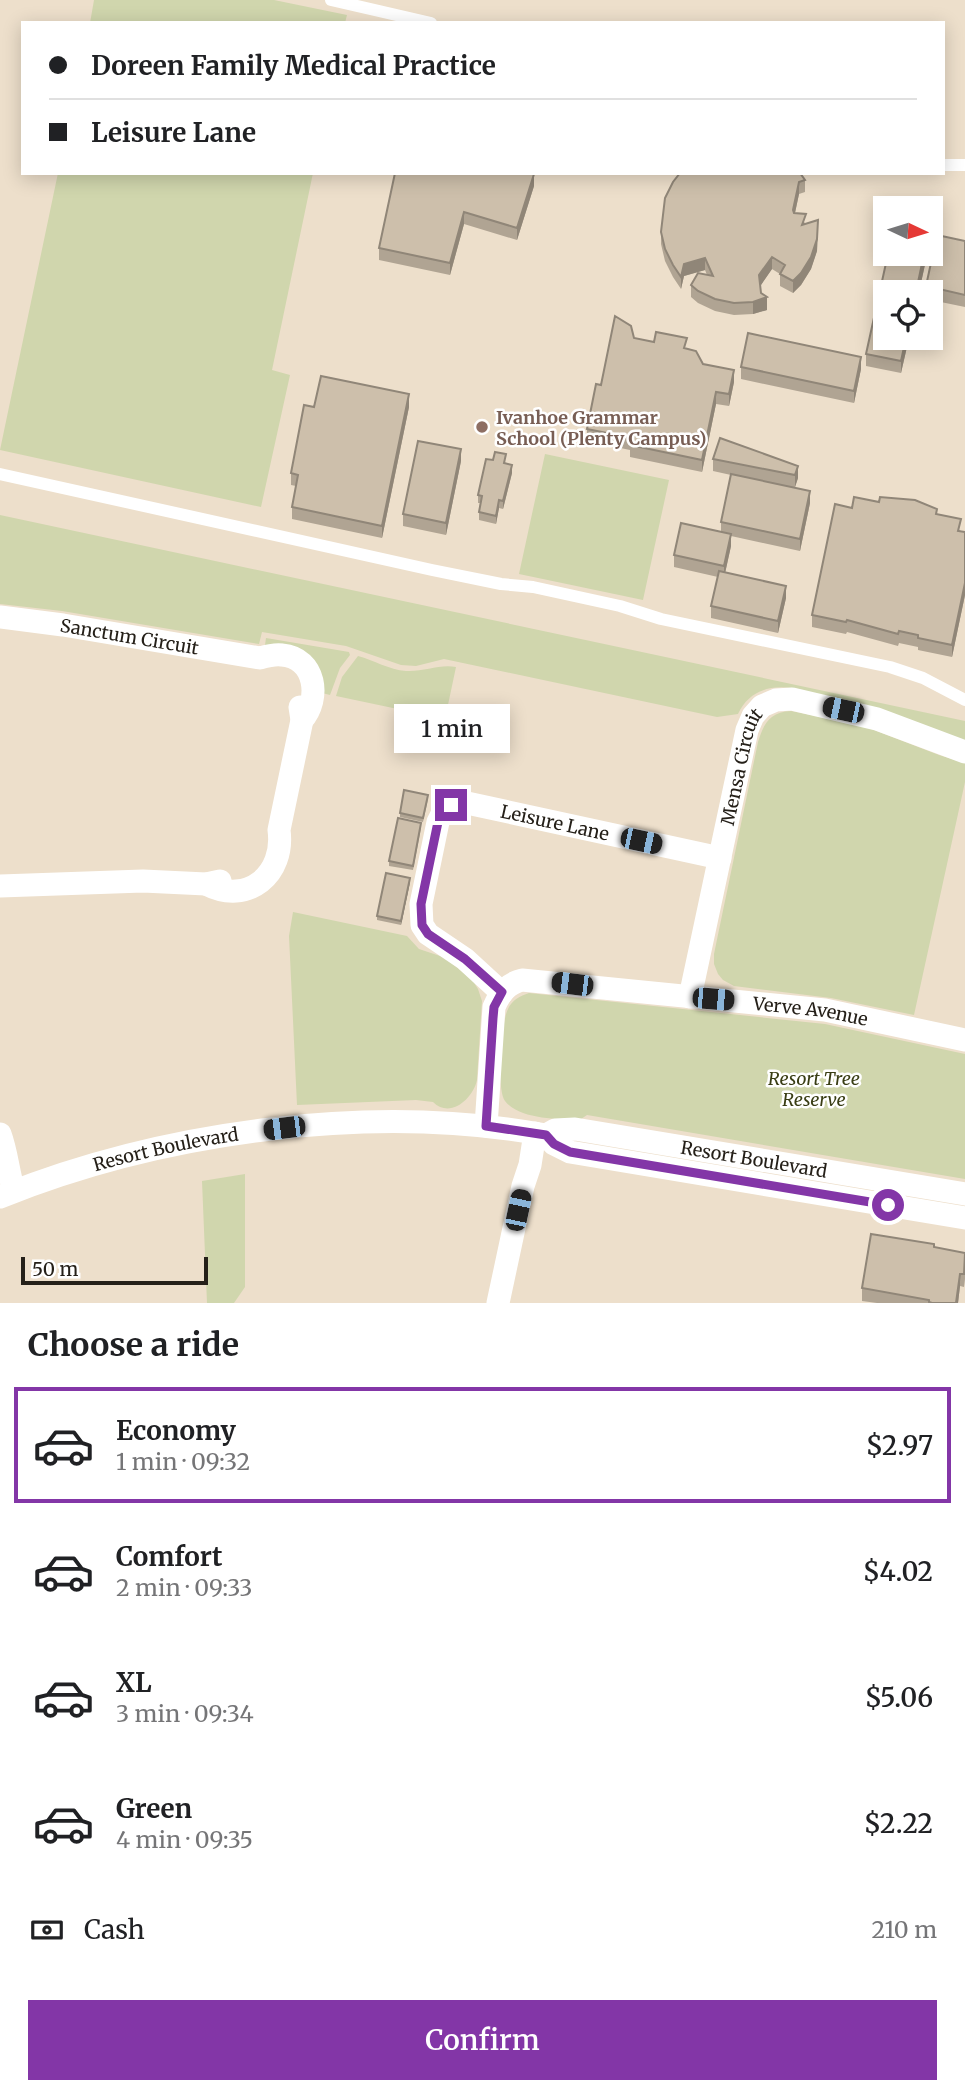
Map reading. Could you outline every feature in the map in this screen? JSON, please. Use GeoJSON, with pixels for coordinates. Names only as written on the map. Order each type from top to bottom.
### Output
{"type":"FeatureCollection","features":[{"type":"Feature","properties":{"kind":"street","name":"Sanctum Circuit"},"geometry":{"type":"LineString","coordinates":[[0,617],[260,658],[282,655],[293,657],[308,670],[313,679],[313,701],[310,712],[302,720],[279,830],[279,853],[271,871],[256,885],[236,891],[206,884],[143,881],[0,886]]}},
{"type":"Feature","properties":{"kind":"street","name":"Mensa Circuit"},"geometry":{"type":"LineString","coordinates":[[690,997],[747,730],[757,710],[769,702],[792,699],[862,715],[965,752]]}},
{"type":"Feature","properties":{"kind":"street","name":"Leisure Lane"},"geometry":{"type":"LineString","coordinates":[[502,992],[465,959],[428,934],[422,925],[421,904],[438,822],[451,805],[458,802],[467,803],[720,858]]}},
{"type":"Feature","properties":{"kind":"street","name":"Verve Avenue"},"geometry":{"type":"LineString","coordinates":[[502,992],[515,982],[531,979],[825,1010],[965,1041]]}},
{"type":"Feature","properties":{"kind":"street"},"geometry":{"type":"LineString","coordinates":[[486,1126],[494,1007],[502,992]]}},
{"type":"Feature","properties":{"kind":"street","name":"Resort Boulevard"},"geometry":{"type":"LineString","coordinates":[[13,1192],[148,1152],[254,1132],[369,1122],[430,1122],[535,1133],[565,1128],[965,1194]]}},
{"type":"Feature","properties":{"kind":"street"},"geometry":{"type":"LineString","coordinates":[[498,1303],[523,1186],[519,1170],[535,1133]]}},
{"type":"Feature","properties":{"kind":"street","name":"Resort Boulevard"},"geometry":{"type":"LineString","coordinates":[[535,1133],[561,1149],[604,1158],[965,1218]]}},
{"type":"Feature","properties":{"kind":"street"},"geometry":{"type":"LineString","coordinates":[[604,1158],[608,1135]]}},
{"type":"Feature","properties":{"kind":"street"},"geometry":{"type":"LineString","coordinates":[[4,1144],[13,1192]]}},
{"type":"Feature","properties":{"kind":"lane"},"geometry":{"type":"LineString","coordinates":[[331,0],[422,21]]}},
{"type":"Feature","properties":{"kind":"lane"},"geometry":{"type":"LineString","coordinates":[[945,165],[965,165]]}},
{"type":"Feature","properties":{"kind":"lane"},"geometry":{"type":"LineString","coordinates":[[0,474],[432,570],[595,600],[661,619],[890,667],[923,678],[965,700]]}},
{"type":"Feature","properties":{"kind":"green space"},"geometry":{"type":"Polygon","coordinates":[[[94,0],[274,0],[347,15],[346,21],[90,21],[94,0]]]}},
{"type":"Feature","properties":{"kind":"green space"},"geometry":{"type":"Polygon","coordinates":[[[58,175],[313,175],[272,370],[290,375],[261,507],[0,450],[58,175]]]}},
{"type":"Feature","properties":{"kind":"green space"},"geometry":{"type":"Polygon","coordinates":[[[545,454],[669,480],[643,600],[519,574],[545,454]]]}},
{"type":"Feature","properties":{"kind":"green space"},"geometry":{"type":"Polygon","coordinates":[[[0,515],[965,721],[965,742],[879,709],[791,688],[767,689],[747,700],[738,714],[717,717],[444,659],[416,666],[401,665],[346,646],[262,632],[259,644],[62,611],[0,604],[0,515]]]}},
{"type":"Feature","properties":{"kind":"green space"},"geometry":{"type":"Polygon","coordinates":[[[266,638],[349,652],[350,655],[340,668],[330,695],[322,693],[321,678],[314,660],[299,652],[265,645],[266,638]]]}},
{"type":"Feature","properties":{"kind":"green space"},"geometry":{"type":"Polygon","coordinates":[[[358,656],[406,671],[456,667],[445,719],[336,696],[342,677],[358,656]]]}},
{"type":"Feature","properties":{"kind":"green space"},"geometry":{"type":"Polygon","coordinates":[[[791,711],[861,725],[965,763],[965,782],[914,1015],[831,998],[734,986],[718,974],[714,954],[758,742],[763,729],[773,716],[791,711]]]}},
{"type":"Feature","properties":{"kind":"green space"},"geometry":{"type":"Polygon","coordinates":[[[293,912],[407,936],[419,949],[446,958],[473,981],[482,1001],[477,1080],[466,1100],[453,1108],[416,1100],[297,1105],[289,936],[293,912]]]}},
{"type":"Feature","properties":{"kind":"green space","name":"Resort Tree Reserve"},"geometry":{"type":"Polygon","coordinates":[[[529,993],[825,1024],[965,1054],[965,1179],[587,1115],[578,1121],[520,1112],[505,1101],[502,1094],[502,1041],[505,1016],[510,1006],[529,993]]]}},
{"type":"Feature","properties":{"kind":"green space"},"geometry":{"type":"Polygon","coordinates":[[[245,1174],[245,1287],[234,1303],[207,1303],[202,1181],[245,1174]]]}},
{"type":"Feature","properties":{"kind":"building"},"geometry":{"type":"Polygon","coordinates":[[[395,175],[534,175],[517,228],[464,212],[450,263],[379,248],[395,175]]]}},
{"type":"Feature","properties":{"kind":"building"},"geometry":{"type":"Polygon","coordinates":[[[678,175],[801,175],[805,180],[799,182],[793,210],[794,213],[806,214],[802,225],[818,220],[817,239],[811,257],[793,281],[780,274],[785,265],[772,257],[759,275],[761,293],[767,297],[753,302],[734,303],[715,299],[698,291],[691,285],[698,273],[713,276],[705,258],[684,264],[681,277],[665,249],[661,232],[665,198],[678,175]]]}},
{"type":"Feature","properties":{"kind":"building"},"geometry":{"type":"Polygon","coordinates":[[[943,236],[965,241],[965,295],[943,290],[943,280],[927,280],[930,266],[943,266],[943,236]]]}},
{"type":"Feature","properties":{"kind":"building"},"geometry":{"type":"Polygon","coordinates":[[[885,266],[921,266],[919,280],[882,280],[885,266]]]}},
{"type":"Feature","properties":{"kind":"building"},"geometry":{"type":"Polygon","coordinates":[[[615,316],[631,326],[634,338],[654,342],[656,332],[687,338],[684,348],[696,351],[703,364],[734,370],[729,394],[716,392],[702,460],[630,445],[632,438],[587,429],[596,384],[601,385],[615,316]]]}},
{"type":"Feature","properties":{"kind":"building"},"geometry":{"type":"Polygon","coordinates":[[[873,322],[873,350],[903,350],[901,361],[866,354],[873,322]]]}},
{"type":"Feature","properties":{"kind":"building"},"geometry":{"type":"Polygon","coordinates":[[[748,333],[861,357],[854,391],[741,367],[748,333]]]}},
{"type":"Feature","properties":{"kind":"building"},"geometry":{"type":"Polygon","coordinates":[[[321,376],[409,394],[382,526],[292,507],[298,475],[291,473],[304,405],[314,407],[321,376]]]}},
{"type":"Feature","properties":{"kind":"building"},"geometry":{"type":"Polygon","coordinates":[[[720,438],[798,466],[795,475],[713,459],[720,438]]]}},
{"type":"Feature","properties":{"kind":"building"},"geometry":{"type":"Polygon","coordinates":[[[418,441],[461,449],[446,523],[403,514],[418,441]]]}},
{"type":"Feature","properties":{"kind":"building"},"geometry":{"type":"Polygon","coordinates":[[[495,452],[506,454],[504,463],[512,465],[503,501],[499,500],[496,516],[479,512],[482,496],[478,495],[486,459],[493,460],[495,452]]]}},
{"type":"Feature","properties":{"kind":"building"},"geometry":{"type":"Polygon","coordinates":[[[731,474],[810,491],[800,539],[721,522],[731,474]]]}},
{"type":"Feature","properties":{"kind":"building"},"geometry":{"type":"Polygon","coordinates":[[[854,497],[879,502],[880,497],[915,500],[937,509],[936,514],[961,519],[958,531],[965,532],[965,583],[952,645],[918,638],[918,635],[899,631],[898,634],[847,620],[846,622],[812,615],[835,504],[852,508],[854,497]]]}},
{"type":"Feature","properties":{"kind":"building"},"geometry":{"type":"Polygon","coordinates":[[[681,523],[731,534],[724,566],[674,555],[681,523]]]}},
{"type":"Feature","properties":{"kind":"building"},"geometry":{"type":"Polygon","coordinates":[[[719,571],[786,586],[778,621],[711,606],[719,571]]]}},
{"type":"Feature","properties":{"kind":"building"},"geometry":{"type":"Polygon","coordinates":[[[404,790],[428,795],[423,818],[400,813],[404,790]]]}},
{"type":"Feature","properties":{"kind":"building"},"geometry":{"type":"Polygon","coordinates":[[[398,818],[421,823],[413,866],[389,861],[398,818]]]}},
{"type":"Feature","properties":{"kind":"building"},"geometry":{"type":"Polygon","coordinates":[[[386,873],[410,878],[401,921],[377,916],[386,873]]]}},
{"type":"Feature","properties":{"kind":"building"},"geometry":{"type":"Polygon","coordinates":[[[871,1234],[934,1244],[934,1247],[965,1253],[964,1274],[960,1274],[956,1303],[932,1303],[929,1300],[862,1288],[871,1234]]]}},
{"type":"Feature","properties":{"kind":"place","name":"Ivanhoe Grammar School (Plenty Campus)"},"geometry":{"type":"Point","coordinates":[482,427]}},
{"type":"Feature","properties":{"kind":"route"},"geometry":{"type":"LineString","coordinates":[[451,805],[438,822],[420,915],[428,934],[465,959],[502,992],[494,1007],[486,1126],[546,1135],[561,1149],[570,1152],[888,1205]]}}]}
